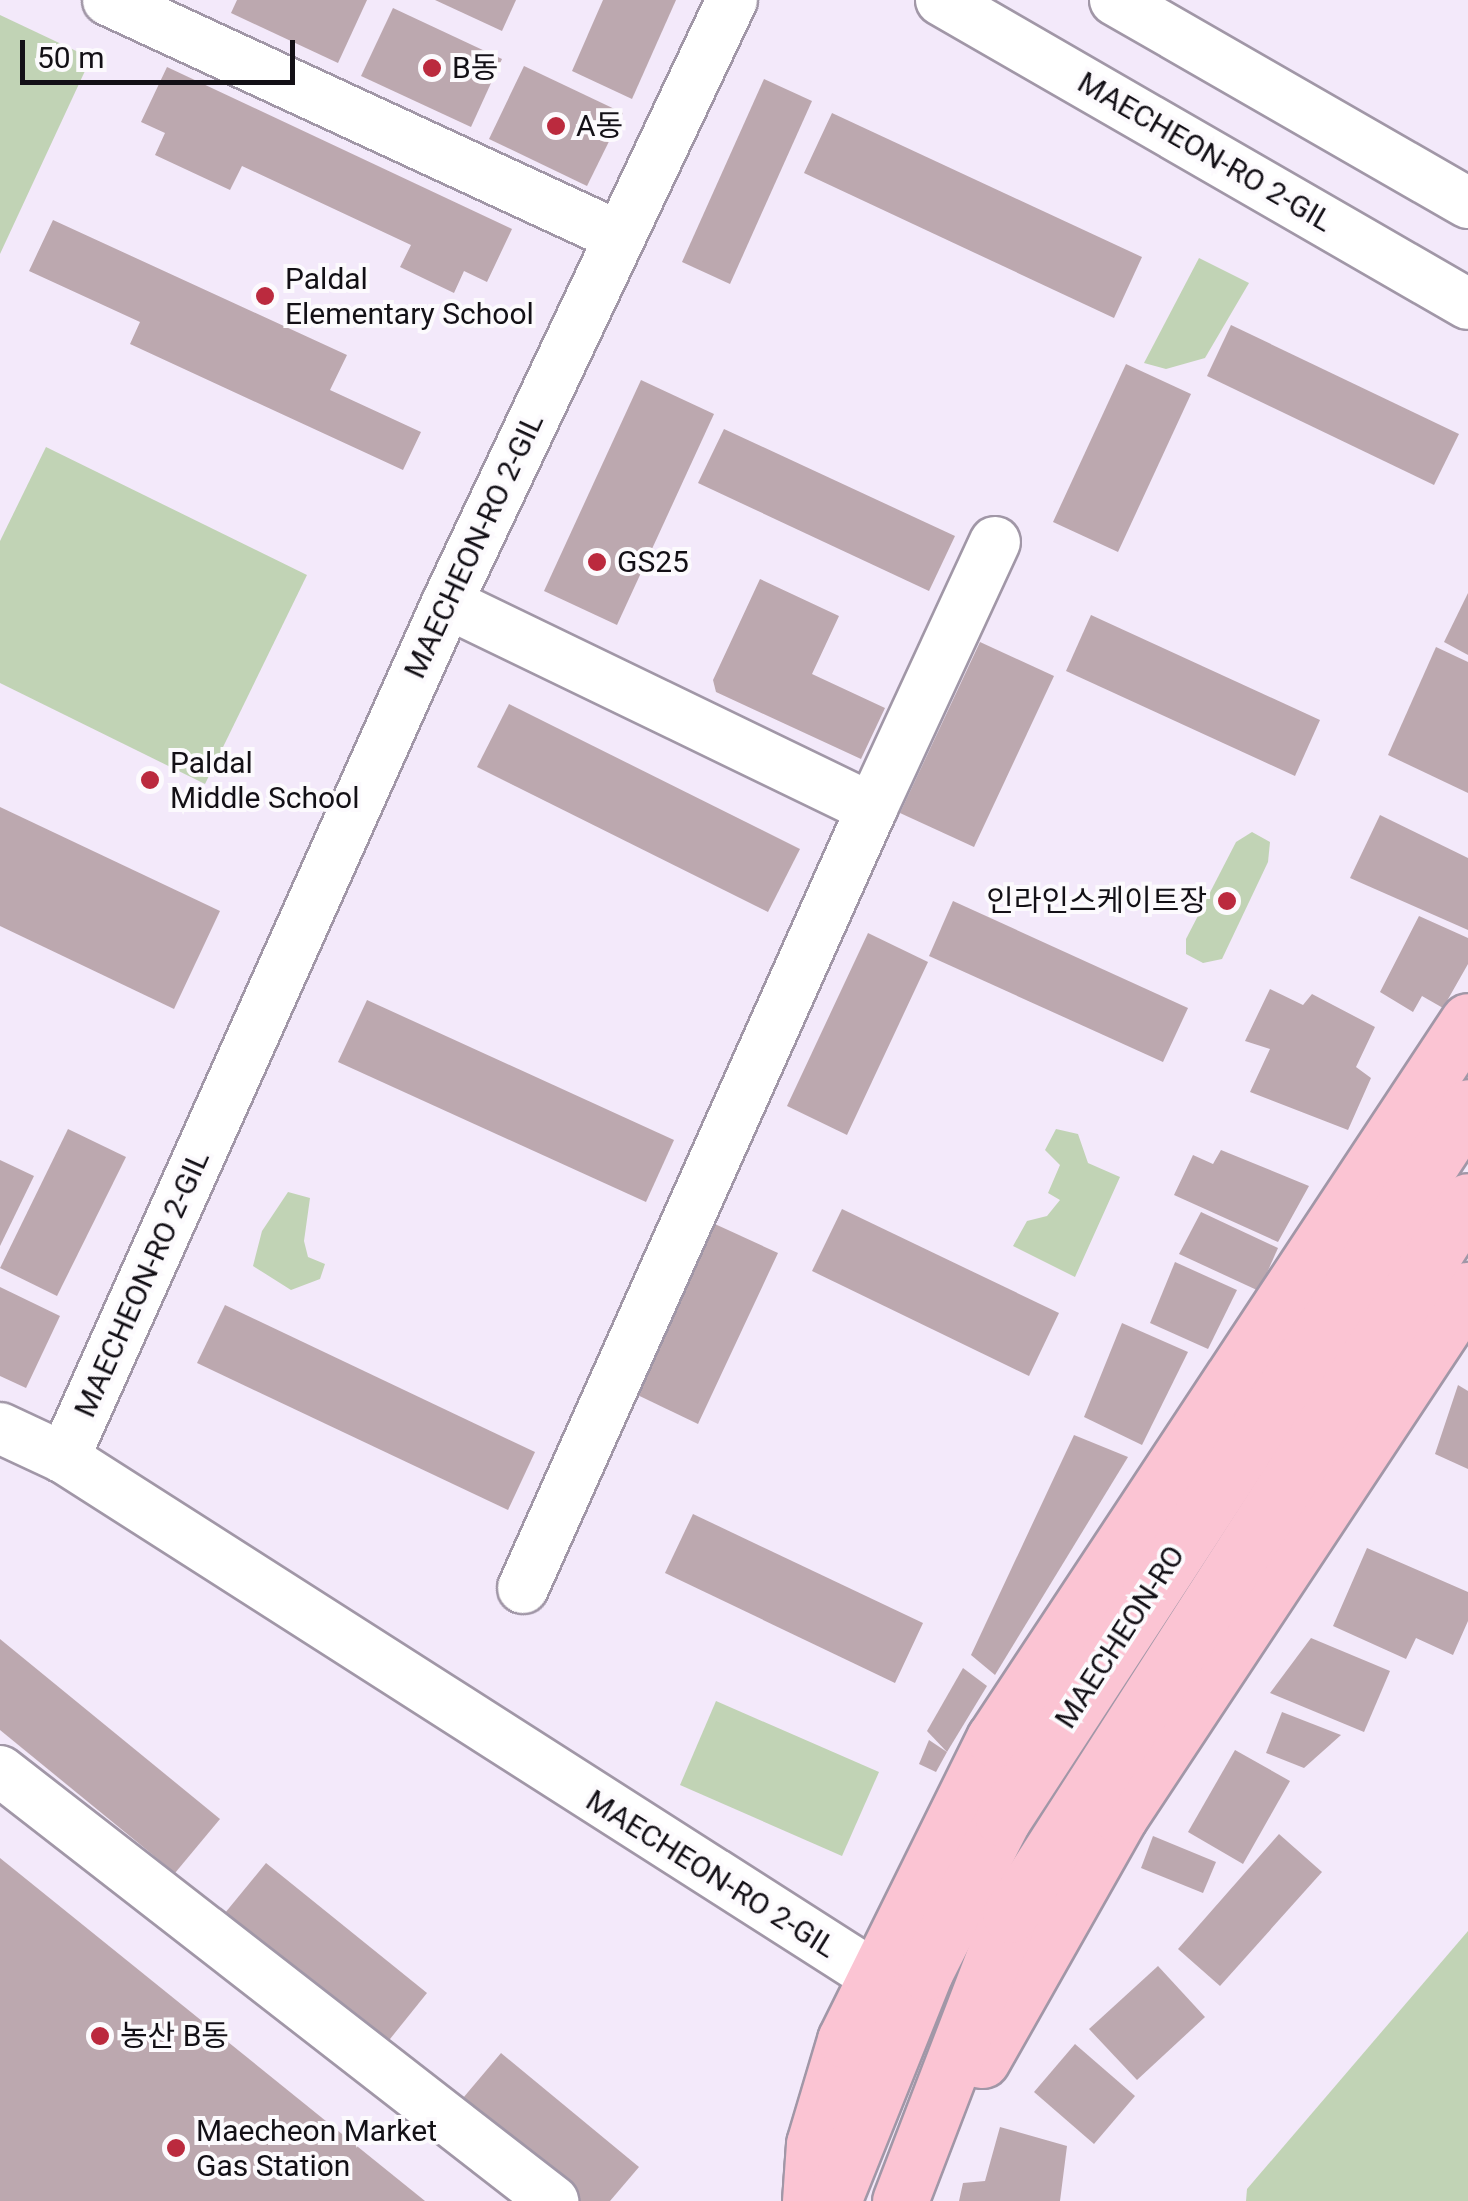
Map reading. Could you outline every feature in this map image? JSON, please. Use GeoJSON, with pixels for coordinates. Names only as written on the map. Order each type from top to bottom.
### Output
{"type":"FeatureCollection","features":[{"type":"Feature","properties":{"kind":"main road"},"geometry":{"type":"LineString","coordinates":[[810,2201],[814,2144],[874,1974],[994,1738],[1468,1021]]}},
{"type":"Feature","properties":{"kind":"main road","name":"MAECHEON-RO"},"geometry":{"type":"LineString","coordinates":[[833,2201],[925,1972],[1003,1819],[1468,1107]]}},
{"type":"Feature","properties":{"kind":"main road","name":"MAECHEON-RO"},"geometry":{"type":"LineString","coordinates":[[900,2201],[1010,1915],[1468,1201]]}},
{"type":"Feature","properties":{"kind":"main road"},"geometry":{"type":"LineString","coordinates":[[900,2201],[1120,1816],[1468,1290]]}},
{"type":"Feature","properties":{"kind":"street"},"geometry":{"type":"LineString","coordinates":[[108,0],[618,236]]}},
{"type":"Feature","properties":{"kind":"street","name":"MAECHEON-RO 2-GIL"},"geometry":{"type":"LineString","coordinates":[[732,0],[446,603],[64,1458],[874,1974]]}},
{"type":"Feature","properties":{"kind":"street","name":"MAECHEON-RO 2-GIL"},"geometry":{"type":"LineString","coordinates":[[941,0],[1468,304]]}},
{"type":"Feature","properties":{"kind":"street"},"geometry":{"type":"LineString","coordinates":[[1115,0],[1468,203]]}},
{"type":"Feature","properties":{"kind":"street"},"geometry":{"type":"LineString","coordinates":[[523,1588],[995,542]]}},
{"type":"Feature","properties":{"kind":"street"},"geometry":{"type":"LineString","coordinates":[[446,603],[872,808]]}},
{"type":"Feature","properties":{"kind":"street"},"geometry":{"type":"LineString","coordinates":[[0,1428],[64,1458]]}},
{"type":"Feature","properties":{"kind":"street"},"geometry":{"type":"LineString","coordinates":[[0,1771],[552,2201]]}},
{"type":"Feature","properties":{"kind":"green space"},"geometry":{"type":"Polygon","coordinates":[[[0,15],[91,58],[0,254],[0,15]]]}},
{"type":"Feature","properties":{"kind":"green space"},"geometry":{"type":"Polygon","coordinates":[[[1199,258],[1249,283],[1205,358],[1166,369],[1144,363],[1199,258]]]}},
{"type":"Feature","properties":{"kind":"green space"},"geometry":{"type":"Polygon","coordinates":[[[46,447],[307,575],[205,784],[0,683],[0,541],[46,447]]]}},
{"type":"Feature","properties":{"kind":"green space","name":"인라인스케이트장"},"geometry":{"type":"Polygon","coordinates":[[[1252,832],[1270,842],[1268,862],[1222,959],[1203,963],[1186,954],[1186,939],[1236,842],[1252,832]]]}},
{"type":"Feature","properties":{"kind":"green space"},"geometry":{"type":"Polygon","coordinates":[[[1056,1129],[1078,1134],[1088,1163],[1120,1177],[1075,1277],[1013,1246],[1027,1221],[1047,1216],[1060,1200],[1048,1193],[1060,1165],[1045,1150],[1056,1129]]]}},
{"type":"Feature","properties":{"kind":"green space"},"geometry":{"type":"Polygon","coordinates":[[[288,1192],[310,1198],[304,1241],[308,1257],[325,1264],[320,1279],[291,1290],[253,1266],[262,1231],[288,1192]]]}},
{"type":"Feature","properties":{"kind":"green space"},"geometry":{"type":"Polygon","coordinates":[[[716,1701],[879,1772],[842,1856],[680,1785],[716,1701]]]}},
{"type":"Feature","properties":{"kind":"green space"},"geometry":{"type":"Polygon","coordinates":[[[1468,1931],[1468,2201],[1246,2201],[1247,2189],[1468,1931]]]}},
{"type":"Feature","properties":{"kind":"building"},"geometry":{"type":"Polygon","coordinates":[[[237,0],[367,0],[338,63],[231,13],[237,0]]]}},
{"type":"Feature","properties":{"kind":"building"},"geometry":{"type":"Polygon","coordinates":[[[435,0],[516,0],[502,31],[435,0]]]}},
{"type":"Feature","properties":{"kind":"building"},"geometry":{"type":"Polygon","coordinates":[[[603,0],[676,0],[632,99],[572,71],[603,0]]]}},
{"type":"Feature","properties":{"kind":"building","name":"B동"},"geometry":{"type":"Polygon","coordinates":[[[393,8],[502,59],[471,127],[361,76],[393,8]]]}},
{"type":"Feature","properties":{"kind":"building","name":"A동"},"geometry":{"type":"Polygon","coordinates":[[[524,66],[623,113],[587,186],[489,139],[524,66]]]}},
{"type":"Feature","properties":{"kind":"building"},"geometry":{"type":"Polygon","coordinates":[[[167,67],[512,229],[487,282],[464,271],[454,293],[400,267],[411,245],[242,166],[230,190],[155,155],[165,133],[141,122],[167,67]]]}},
{"type":"Feature","properties":{"kind":"building"},"geometry":{"type":"Polygon","coordinates":[[[764,79],[812,101],[730,284],[682,262],[764,79]]]}},
{"type":"Feature","properties":{"kind":"building"},"geometry":{"type":"Polygon","coordinates":[[[832,113],[1142,257],[1114,318],[804,173],[832,113]]]}},
{"type":"Feature","properties":{"kind":"building"},"geometry":{"type":"Polygon","coordinates":[[[53,220],[347,355],[330,390],[421,432],[403,470],[130,344],[140,322],[29,271],[53,220]]]}},
{"type":"Feature","properties":{"kind":"building"},"geometry":{"type":"Polygon","coordinates":[[[1231,325],[1459,434],[1434,485],[1207,376],[1231,325]]]}},
{"type":"Feature","properties":{"kind":"building"},"geometry":{"type":"Polygon","coordinates":[[[1126,364],[1191,394],[1118,552],[1053,522],[1126,364]]]}},
{"type":"Feature","properties":{"kind":"building"},"geometry":{"type":"Polygon","coordinates":[[[641,380],[714,414],[617,625],[544,591],[641,380]]]}},
{"type":"Feature","properties":{"kind":"building"},"geometry":{"type":"Polygon","coordinates":[[[724,429],[955,536],[929,591],[698,483],[724,429]]]}},
{"type":"Feature","properties":{"kind":"building"},"geometry":{"type":"Polygon","coordinates":[[[760,579],[839,616],[812,674],[885,708],[861,759],[716,692],[713,680],[760,579]]]}},
{"type":"Feature","properties":{"kind":"building"},"geometry":{"type":"Polygon","coordinates":[[[1468,593],[1468,655],[1444,642],[1468,593]]]}},
{"type":"Feature","properties":{"kind":"building"},"geometry":{"type":"Polygon","coordinates":[[[1091,615],[1320,720],[1295,776],[1066,671],[1091,615]]]}},
{"type":"Feature","properties":{"kind":"building"},"geometry":{"type":"Polygon","coordinates":[[[980,642],[1054,676],[974,847],[900,813],[980,642]]]}},
{"type":"Feature","properties":{"kind":"building"},"geometry":{"type":"Polygon","coordinates":[[[1436,647],[1468,662],[1468,793],[1388,755],[1436,647]]]}},
{"type":"Feature","properties":{"kind":"building"},"geometry":{"type":"Polygon","coordinates":[[[509,704],[800,849],[768,912],[477,767],[509,704]]]}},
{"type":"Feature","properties":{"kind":"building"},"geometry":{"type":"Polygon","coordinates":[[[0,807],[220,911],[174,1009],[0,926],[0,807]]]}},
{"type":"Feature","properties":{"kind":"building"},"geometry":{"type":"Polygon","coordinates":[[[1380,815],[1468,858],[1468,930],[1350,878],[1380,815]]]}},
{"type":"Feature","properties":{"kind":"building"},"geometry":{"type":"Polygon","coordinates":[[[953,901],[1188,1008],[1163,1062],[929,956],[953,901]]]}},
{"type":"Feature","properties":{"kind":"building"},"geometry":{"type":"Polygon","coordinates":[[[1419,916],[1468,938],[1468,964],[1443,1008],[1422,996],[1413,1012],[1380,992],[1419,916]]]}},
{"type":"Feature","properties":{"kind":"building"},"geometry":{"type":"Polygon","coordinates":[[[868,933],[928,962],[847,1135],[787,1106],[868,933]]]}},
{"type":"Feature","properties":{"kind":"building"},"geometry":{"type":"Polygon","coordinates":[[[1270,989],[1303,1005],[1312,994],[1375,1027],[1356,1067],[1371,1078],[1348,1130],[1250,1092],[1270,1049],[1245,1041],[1270,989]]]}},
{"type":"Feature","properties":{"kind":"building"},"geometry":{"type":"Polygon","coordinates":[[[367,1000],[674,1140],[646,1202],[338,1062],[367,1000]]]}},
{"type":"Feature","properties":{"kind":"building"},"geometry":{"type":"Polygon","coordinates":[[[68,1129],[126,1157],[57,1296],[0,1268],[68,1129]]]}},
{"type":"Feature","properties":{"kind":"building"},"geometry":{"type":"Polygon","coordinates":[[[1221,1150],[1309,1186],[1278,1242],[1174,1195],[1193,1155],[1213,1164],[1221,1150]]]}},
{"type":"Feature","properties":{"kind":"building"},"geometry":{"type":"Polygon","coordinates":[[[0,1160],[34,1176],[0,1246],[0,1160]]]}},
{"type":"Feature","properties":{"kind":"building"},"geometry":{"type":"Polygon","coordinates":[[[842,1209],[1059,1313],[1029,1376],[812,1271],[842,1209]]]}},
{"type":"Feature","properties":{"kind":"building"},"geometry":{"type":"Polygon","coordinates":[[[1201,1212],[1278,1248],[1259,1291],[1179,1254],[1201,1212]]]}},
{"type":"Feature","properties":{"kind":"building"},"geometry":{"type":"Polygon","coordinates":[[[704,1219],[778,1253],[698,1424],[625,1389],[704,1219]]]}},
{"type":"Feature","properties":{"kind":"building"},"geometry":{"type":"Polygon","coordinates":[[[1175,1262],[1237,1290],[1208,1349],[1150,1323],[1175,1262]]]}},
{"type":"Feature","properties":{"kind":"building"},"geometry":{"type":"Polygon","coordinates":[[[0,1287],[60,1316],[26,1388],[0,1376],[0,1287]]]}},
{"type":"Feature","properties":{"kind":"building"},"geometry":{"type":"Polygon","coordinates":[[[225,1305],[535,1452],[508,1510],[197,1363],[225,1305]]]}},
{"type":"Feature","properties":{"kind":"building"},"geometry":{"type":"Polygon","coordinates":[[[1122,1323],[1188,1352],[1142,1445],[1084,1417],[1122,1323]]]}},
{"type":"Feature","properties":{"kind":"building"},"geometry":{"type":"Polygon","coordinates":[[[1458,1385],[1468,1391],[1468,1469],[1435,1454],[1458,1385]]]}},
{"type":"Feature","properties":{"kind":"building"},"geometry":{"type":"Polygon","coordinates":[[[1074,1435],[1128,1457],[995,1675],[971,1655],[1074,1435]]]}},
{"type":"Feature","properties":{"kind":"building"},"geometry":{"type":"Polygon","coordinates":[[[693,1514],[923,1623],[895,1683],[665,1573],[693,1514]]]}},
{"type":"Feature","properties":{"kind":"building"},"geometry":{"type":"Polygon","coordinates":[[[1367,1548],[1468,1592],[1468,1621],[1453,1655],[1416,1638],[1406,1659],[1333,1626],[1367,1548]]]}},
{"type":"Feature","properties":{"kind":"building"},"geometry":{"type":"Polygon","coordinates":[[[1311,1638],[1390,1671],[1364,1732],[1270,1693],[1311,1638]]]}},
{"type":"Feature","properties":{"kind":"building"},"geometry":{"type":"Polygon","coordinates":[[[0,1639],[220,1819],[175,1873],[0,1730],[0,1639]]]}},
{"type":"Feature","properties":{"kind":"building"},"geometry":{"type":"Polygon","coordinates":[[[963,1668],[987,1686],[947,1752],[927,1731],[963,1668]]]}},
{"type":"Feature","properties":{"kind":"building"},"geometry":{"type":"Polygon","coordinates":[[[1282,1712],[1341,1735],[1304,1768],[1266,1753],[1282,1712]]]}},
{"type":"Feature","properties":{"kind":"building"},"geometry":{"type":"Polygon","coordinates":[[[929,1740],[947,1752],[936,1772],[919,1764],[929,1740]]]}},
{"type":"Feature","properties":{"kind":"building"},"geometry":{"type":"Polygon","coordinates":[[[1235,1750],[1290,1781],[1243,1864],[1188,1832],[1235,1750]]]}},
{"type":"Feature","properties":{"kind":"building"},"geometry":{"type":"Polygon","coordinates":[[[1279,1834],[1322,1872],[1220,1986],[1178,1949],[1279,1834]]]}},
{"type":"Feature","properties":{"kind":"building"},"geometry":{"type":"Polygon","coordinates":[[[1153,1836],[1216,1862],[1203,1893],[1141,1868],[1153,1836]]]}},
{"type":"Feature","properties":{"kind":"building","name":"농산 B동"},"geometry":{"type":"Polygon","coordinates":[[[0,1858],[425,2201],[0,2201],[0,1858]]]}},
{"type":"Feature","properties":{"kind":"building"},"geometry":{"type":"Polygon","coordinates":[[[266,1863],[427,1993],[386,2044],[225,1913],[266,1863]]]}},
{"type":"Feature","properties":{"kind":"building"},"geometry":{"type":"Polygon","coordinates":[[[1158,1966],[1205,2017],[1137,2080],[1089,2029],[1158,1966]]]}},
{"type":"Feature","properties":{"kind":"building"},"geometry":{"type":"Polygon","coordinates":[[[1075,2044],[1135,2096],[1094,2144],[1034,2092],[1075,2044]]]}},
{"type":"Feature","properties":{"kind":"building"},"geometry":{"type":"Polygon","coordinates":[[[501,2053],[639,2167],[610,2201],[575,2201],[458,2104],[501,2053]]]}},
{"type":"Feature","properties":{"kind":"building"},"geometry":{"type":"Polygon","coordinates":[[[1000,2127],[1067,2146],[1060,2201],[959,2201],[963,2183],[985,2181],[1000,2127]]]}},
{"type":"Feature","properties":{"kind":"place","name":"B동"},"geometry":{"type":"Point","coordinates":[432,68]}},
{"type":"Feature","properties":{"kind":"place","name":"A동"},"geometry":{"type":"Point","coordinates":[556,126]}},
{"type":"Feature","properties":{"kind":"place","name":"Paldal Elementary School"},"geometry":{"type":"Point","coordinates":[265,296]}},
{"type":"Feature","properties":{"kind":"place","name":"GS25"},"geometry":{"type":"Point","coordinates":[597,562]}},
{"type":"Feature","properties":{"kind":"place","name":"Paldal Middle School"},"geometry":{"type":"Point","coordinates":[150,780]}},
{"type":"Feature","properties":{"kind":"place","name":"인라인스케이트장"},"geometry":{"type":"Point","coordinates":[1227,901]}},
{"type":"Feature","properties":{"kind":"place","name":"농산 B동"},"geometry":{"type":"Point","coordinates":[100,2036]}},
{"type":"Feature","properties":{"kind":"place","name":"Maecheon Market Gas Station"},"geometry":{"type":"Point","coordinates":[176,2148]}}]}
